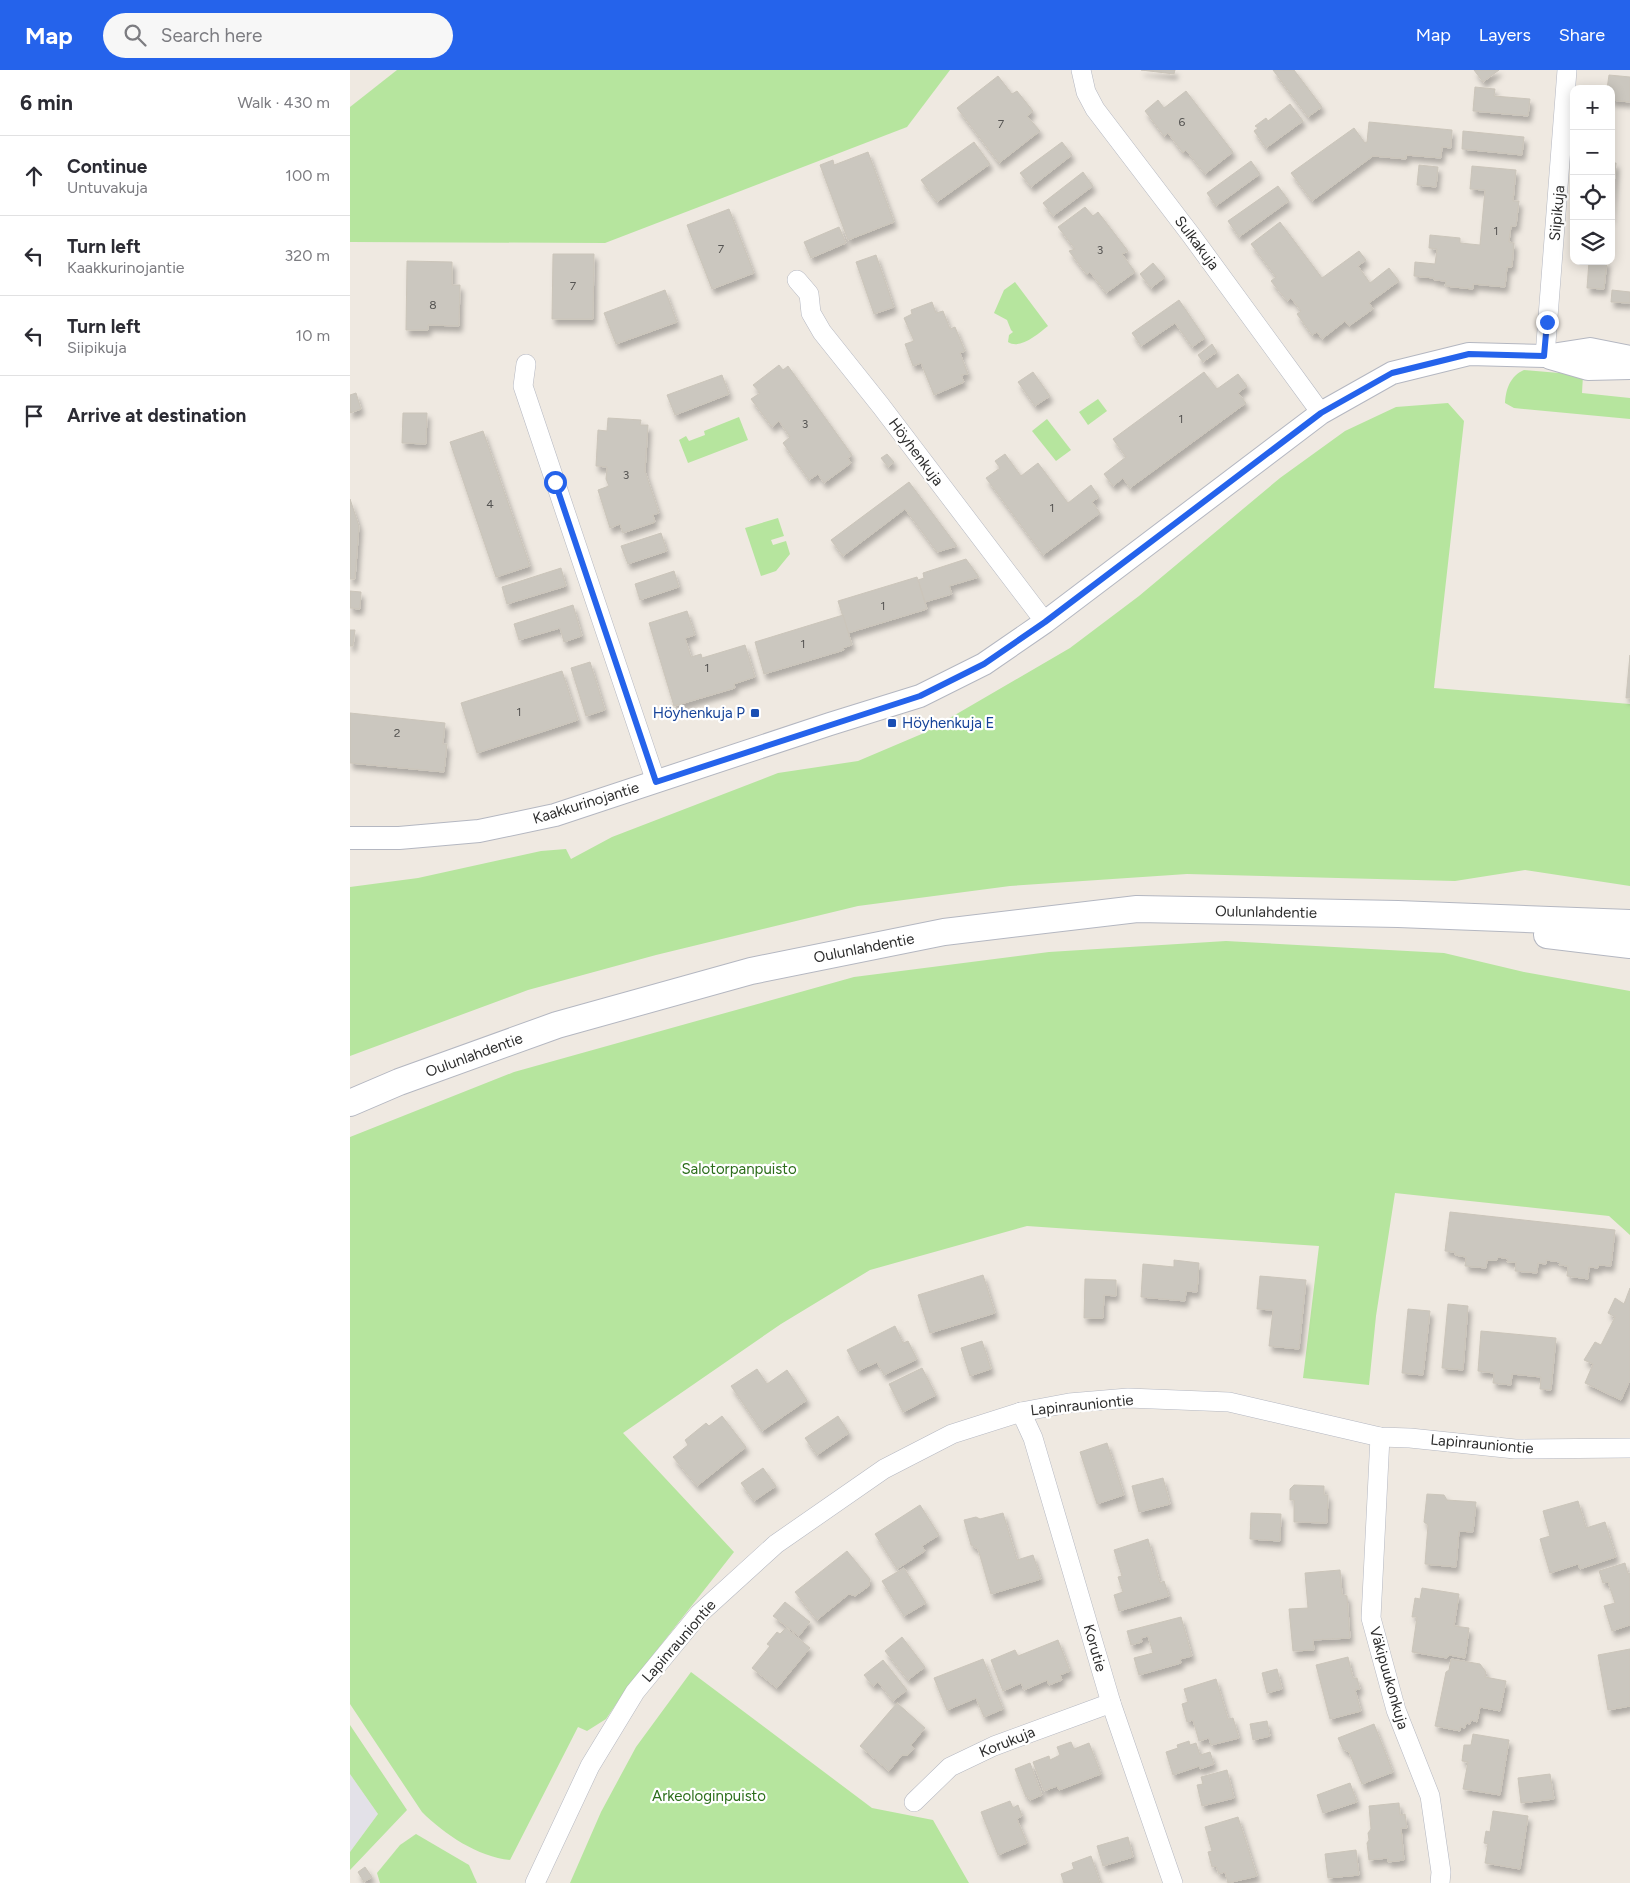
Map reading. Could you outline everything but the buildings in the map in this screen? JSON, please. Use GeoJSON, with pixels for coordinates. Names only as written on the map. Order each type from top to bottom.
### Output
{"type":"FeatureCollection","features":[{"type":"Feature","properties":{"kind":"main road","name":"Oulunlahdentie"},"geometry":{"type":"LineString","coordinates":[[350,1103],[399,1082],[557,1025],[751,971],[944,932],[1137,909],[1398,914],[1630,923]]}},
{"type":"Feature","properties":{"kind":"main road","name":"Oulunlahdentie"},"geometry":{"type":"LineString","coordinates":[[1398,914],[1502,930],[1630,945]]}},
{"type":"Feature","properties":{"kind":"street","name":"Sulkakuja"},"geometry":{"type":"LineString","coordinates":[[1081,70],[1086,92],[1095,109],[1191,235],[1321,413]]}},
{"type":"Feature","properties":{"kind":"street","name":"Siipikuja"},"geometry":{"type":"LineString","coordinates":[[1544,356],[1567,70]]}},
{"type":"Feature","properties":{"kind":"street","name":"Höyhenkuja"},"geometry":{"type":"LineString","coordinates":[[797,280],[809,294],[810,313],[822,332],[881,406],[1045,622]]}},
{"type":"Feature","properties":{"kind":"street","name":"Kaakkurinojantie"},"geometry":{"type":"LineString","coordinates":[[350,838],[398,838],[479,831],[555,815],[920,696],[984,664],[1045,622],[1321,413],[1392,373],[1469,354],[1544,356],[1590,349],[1630,357]]}},
{"type":"Feature","properties":{"kind":"street","name":"Kaakkurinojantie"},"geometry":{"type":"LineString","coordinates":[[1544,356],[1588,369],[1630,368]]}},
{"type":"Feature","properties":{"kind":"street"},"geometry":{"type":"LineString","coordinates":[[526,364],[523,386],[656,782]]}},
{"type":"Feature","properties":{"kind":"street","name":"Lapinrauniontie"},"geometry":{"type":"LineString","coordinates":[[535,1883],[590,1766],[635,1692],[699,1614],[776,1544],[884,1469],[952,1434],[1021,1412],[1069,1403],[1128,1398],[1229,1402],[1380,1437],[1410,1438],[1515,1449],[1630,1448]]}},
{"type":"Feature","properties":{"kind":"street","name":"Korutie"},"geometry":{"type":"LineString","coordinates":[[1021,1412],[1033,1438],[1111,1703],[1173,1883]]}},
{"type":"Feature","properties":{"kind":"street","name":"Väkipuukonkuja"},"geometry":{"type":"LineString","coordinates":[[1380,1437],[1371,1618],[1396,1710],[1430,1796],[1441,1872],[1440,1883]]}},
{"type":"Feature","properties":{"kind":"street","name":"Korukuja"},"geometry":{"type":"LineString","coordinates":[[914,1802],[950,1767],[994,1746],[1111,1703]]}},
{"type":"Feature","properties":{"kind":"shaded area"},"geometry":{"type":"Polygon","coordinates":[[[350,1774],[378,1814],[350,1852],[350,1774]]]}},
{"type":"Feature","properties":{"kind":"green space"},"geometry":{"type":"Polygon","coordinates":[[[397,70],[950,70],[907,127],[605,243],[350,242],[350,107],[397,70]]]}},
{"type":"Feature","properties":{"kind":"green space"},"geometry":{"type":"Polygon","coordinates":[[[1015,282],[1048,326],[1029,340],[1018,344],[1008,342],[1009,335],[1013,332],[1007,320],[994,313],[1004,290],[1015,282]]]}},
{"type":"Feature","properties":{"kind":"green space"},"geometry":{"type":"Polygon","coordinates":[[[1524,370],[1583,375],[1582,393],[1630,398],[1630,419],[1514,408],[1505,403],[1506,393],[1512,379],[1524,370]]]}},
{"type":"Feature","properties":{"kind":"green space"},"geometry":{"type":"Polygon","coordinates":[[[1098,399],[1107,411],[1088,425],[1079,412],[1098,399]]]}},
{"type":"Feature","properties":{"kind":"green space"},"geometry":{"type":"Polygon","coordinates":[[[1448,403],[1464,421],[1434,688],[1630,704],[1630,886],[1525,870],[1455,881],[1187,874],[1010,886],[858,906],[656,955],[528,990],[350,1056],[350,887],[418,878],[541,851],[566,849],[571,859],[612,837],[778,773],[858,761],[924,733],[1070,648],[1139,596],[1280,478],[1345,431],[1396,407],[1448,403]]]}},
{"type":"Feature","properties":{"kind":"green space"},"geometry":{"type":"Polygon","coordinates":[[[739,417],[748,440],[688,463],[679,440],[686,436],[689,441],[705,435],[704,431],[739,417]]]}},
{"type":"Feature","properties":{"kind":"green space"},"geometry":{"type":"Polygon","coordinates":[[[1047,419],[1071,450],[1056,461],[1032,431],[1047,419]]]}},
{"type":"Feature","properties":{"kind":"green space"},"geometry":{"type":"Polygon","coordinates":[[[778,518],[784,536],[771,540],[773,545],[786,541],[790,554],[776,571],[761,576],[745,528],[778,518]]]}},
{"type":"Feature","properties":{"kind":"green space","name":"Salotorpanpuisto"},"geometry":{"type":"Polygon","coordinates":[[[1226,941],[1444,953],[1524,972],[1630,991],[1630,1235],[1609,1216],[1395,1193],[1376,1316],[1369,1385],[1303,1378],[1319,1246],[1027,1226],[870,1270],[781,1324],[623,1433],[734,1552],[627,1688],[606,1719],[587,1731],[578,1727],[510,1860],[486,1854],[462,1843],[422,1812],[350,1704],[350,1137],[514,1072],[854,977],[1049,952],[1226,941]]]}},
{"type":"Feature","properties":{"kind":"green space","name":"Arkeologinpuisto"},"geometry":{"type":"Polygon","coordinates":[[[691,1672],[872,1808],[933,1820],[969,1883],[570,1883],[601,1812],[636,1747],[691,1672]]]}},
{"type":"Feature","properties":{"kind":"green space"},"geometry":{"type":"Polygon","coordinates":[[[350,1725],[407,1810],[350,1870],[350,1852],[378,1814],[350,1774],[350,1725]]]}},
{"type":"Feature","properties":{"kind":"green space"},"geometry":{"type":"Polygon","coordinates":[[[416,1834],[469,1865],[477,1883],[380,1883],[377,1873],[400,1845],[416,1834]]]}},
{"type":"Feature","properties":{"kind":"place","name":"Höyhenkuja P"},"geometry":{"type":"Point","coordinates":[755,713]}},
{"type":"Feature","properties":{"kind":"place","name":"Höyhenkuja E"},"geometry":{"type":"Point","coordinates":[892,723]}},
{"type":"Feature","properties":{"kind":"route"},"geometry":{"type":"LineString","coordinates":[[555,482],[656,782],[920,696],[984,664],[1045,622],[1321,413],[1392,373],[1469,354],[1544,356],[1547,322]]}}]}
